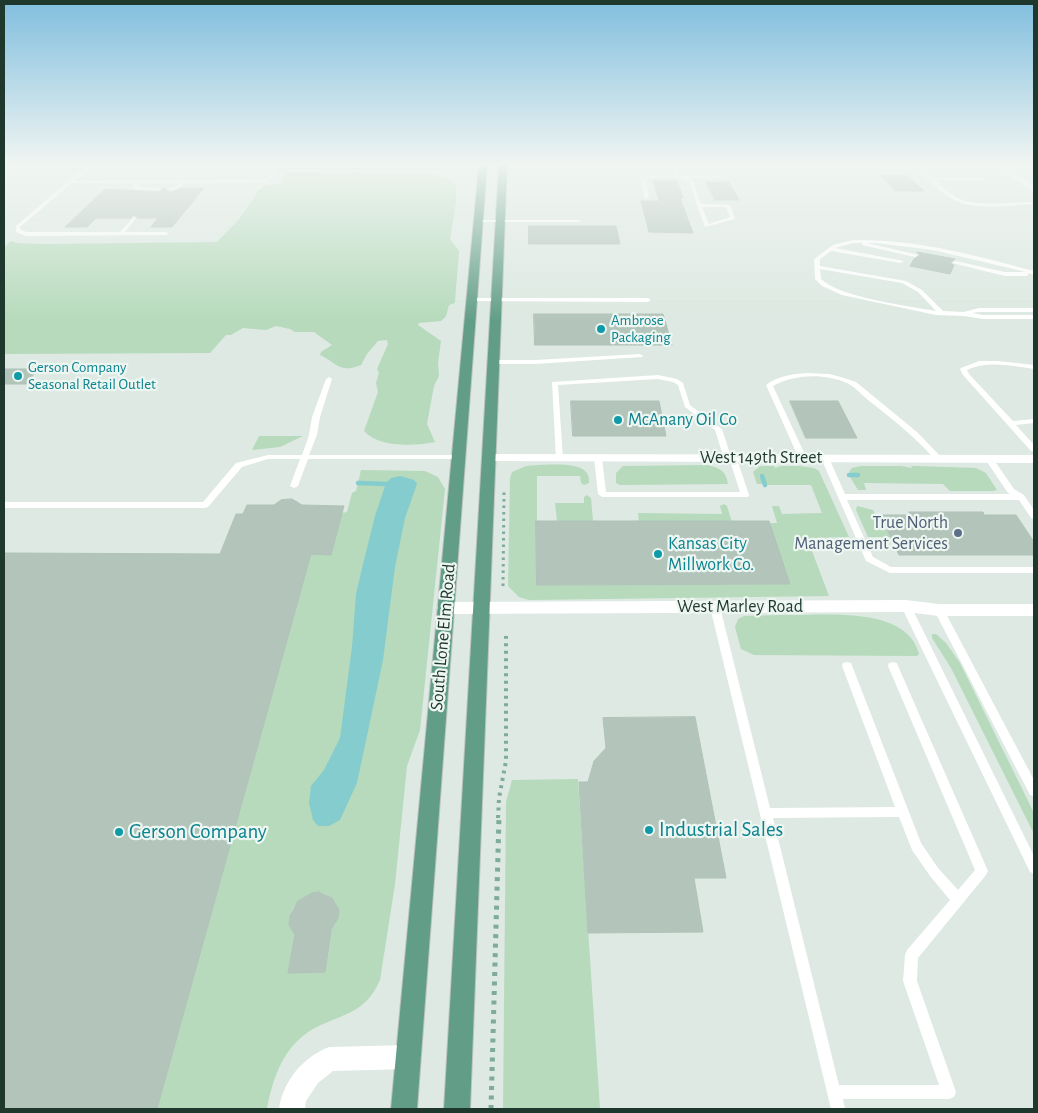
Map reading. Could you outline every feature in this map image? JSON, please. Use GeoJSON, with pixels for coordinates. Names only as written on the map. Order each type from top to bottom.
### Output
{"type":"FeatureCollection","features":[{"type":"Feature","properties":{"kind":"main road","name":"South Lone Elm Road"},"geometry":{"type":"LineString","coordinates":[[404,1109],[479,217]]}},
{"type":"Feature","properties":{"kind":"main road","name":"South Lone Elm Road"},"geometry":{"type":"LineString","coordinates":[[457,1109],[501,217]]}},
{"type":"Feature","properties":{"kind":"street","name":"West 149th Street"},"geometry":{"type":"LineString","coordinates":[[489,458],[1034,459]]}},
{"type":"Feature","properties":{"kind":"street","name":"West Marley Road"},"geometry":{"type":"LineString","coordinates":[[445,608],[906,606],[939,610],[1034,610]]}},
{"type":"Feature","properties":{"kind":"street"},"geometry":{"type":"LineString","coordinates":[[292,1109],[294,1097],[309,1074],[329,1059],[409,1056]]}},
{"type":"Feature","properties":{"kind":"lane"},"geometry":{"type":"LineString","coordinates":[[30,217],[18,227],[18,232],[26,234],[166,234]]}},
{"type":"Feature","properties":{"kind":"lane"},"geometry":{"type":"LineString","coordinates":[[704,217],[707,226],[733,217]]}},
{"type":"Feature","properties":{"kind":"lane"},"geometry":{"type":"LineString","coordinates":[[121,234],[134,218]]}},
{"type":"Feature","properties":{"kind":"lane"},"geometry":{"type":"LineString","coordinates":[[479,221],[579,221]]}},
{"type":"Feature","properties":{"kind":"lane"},"geometry":{"type":"LineString","coordinates":[[1034,273],[986,260],[889,241],[855,242],[836,245],[817,259],[818,280],[835,290],[942,314],[964,314],[983,318],[1034,317]]}},
{"type":"Feature","properties":{"kind":"lane"},"geometry":{"type":"LineString","coordinates":[[855,242],[915,256]]}},
{"type":"Feature","properties":{"kind":"lane"},"geometry":{"type":"LineString","coordinates":[[831,248],[902,261]]}},
{"type":"Feature","properties":{"kind":"lane"},"geometry":{"type":"LineString","coordinates":[[954,263],[1006,274],[1034,273]]}},
{"type":"Feature","properties":{"kind":"lane"},"geometry":{"type":"LineString","coordinates":[[817,267],[904,282],[920,291],[942,314]]}},
{"type":"Feature","properties":{"kind":"lane"},"geometry":{"type":"LineString","coordinates":[[471,300],[648,300]]}},
{"type":"Feature","properties":{"kind":"lane"},"geometry":{"type":"LineString","coordinates":[[964,314],[979,310],[1034,310]]}},
{"type":"Feature","properties":{"kind":"lane"},"geometry":{"type":"LineString","coordinates":[[493,362],[535,362],[640,356]]}},
{"type":"Feature","properties":{"kind":"lane"},"geometry":{"type":"LineString","coordinates":[[1034,367],[994,363],[970,365],[963,369],[966,375],[1034,449]]}},
{"type":"Feature","properties":{"kind":"lane"},"geometry":{"type":"LineString","coordinates":[[803,458],[769,385],[777,379],[793,375],[828,377],[849,381],[921,438],[939,459]]}},
{"type":"Feature","properties":{"kind":"lane"},"geometry":{"type":"LineString","coordinates":[[559,458],[554,383],[658,377],[675,380],[681,384],[687,406],[718,430],[745,495],[602,494],[598,458]]}},
{"type":"Feature","properties":{"kind":"lane"},"geometry":{"type":"LineString","coordinates":[[294,486],[313,435],[316,417],[328,379]]}},
{"type":"Feature","properties":{"kind":"lane"},"geometry":{"type":"LineString","coordinates":[[1010,424],[1034,421]]}},
{"type":"Feature","properties":{"kind":"lane"},"geometry":{"type":"LineString","coordinates":[[4,505],[206,504],[239,465],[268,456],[458,457]]}},
{"type":"Feature","properties":{"kind":"lane"},"geometry":{"type":"LineString","coordinates":[[825,458],[869,559],[890,570],[1034,570]]}},
{"type":"Feature","properties":{"kind":"lane"},"geometry":{"type":"LineString","coordinates":[[988,459],[1011,491],[1020,498],[1034,516]]}},
{"type":"Feature","properties":{"kind":"lane"},"geometry":{"type":"LineString","coordinates":[[841,497],[1020,498]]}},
{"type":"Feature","properties":{"kind":"lane"},"geometry":{"type":"LineString","coordinates":[[906,606],[1034,868]]}},
{"type":"Feature","properties":{"kind":"lane"},"geometry":{"type":"LineString","coordinates":[[716,607],[838,1109]]}},
{"type":"Feature","properties":{"kind":"lane"},"geometry":{"type":"LineString","coordinates":[[939,610],[1034,791]]}},
{"type":"Feature","properties":{"kind":"lane"},"geometry":{"type":"LineString","coordinates":[[847,666],[916,846],[934,872],[958,899]]}},
{"type":"Feature","properties":{"kind":"lane"},"geometry":{"type":"LineString","coordinates":[[834,1092],[949,1092],[910,981],[912,954],[982,871],[893,666]]}},
{"type":"Feature","properties":{"kind":"lane"},"geometry":{"type":"LineString","coordinates":[[766,813],[903,812]]}},
{"type":"Feature","properties":{"kind":"path"},"geometry":{"type":"LineString","coordinates":[[503,586],[504,485]]}},
{"type":"Feature","properties":{"kind":"path"},"geometry":{"type":"LineString","coordinates":[[491,1109],[498,798],[506,761],[506,636]]}},
{"type":"Feature","properties":{"kind":"green space"},"geometry":{"type":"Polygon","coordinates":[[[240,217],[454,217],[450,239],[459,251],[455,303],[449,305],[446,316],[441,321],[419,323],[418,325],[441,341],[438,363],[439,376],[434,386],[427,424],[435,442],[408,445],[388,443],[371,437],[364,431],[378,392],[376,383],[379,373],[377,369],[388,344],[387,340],[378,341],[361,365],[348,368],[343,368],[320,355],[321,352],[332,345],[314,332],[295,332],[276,326],[266,330],[243,328],[231,335],[226,335],[210,353],[4,354],[4,247],[11,241],[45,244],[217,242],[240,217]]]}},
{"type":"Feature","properties":{"kind":"green space"},"geometry":{"type":"Polygon","coordinates":[[[259,436],[303,436],[280,447],[252,450],[259,436]]]}},
{"type":"Feature","properties":{"kind":"green space"},"geometry":{"type":"Polygon","coordinates":[[[558,464],[575,466],[586,472],[589,479],[589,483],[584,485],[581,483],[580,476],[537,476],[537,585],[790,584],[769,523],[777,523],[772,506],[779,506],[782,514],[822,513],[811,485],[767,485],[763,475],[760,476],[763,484],[757,484],[753,472],[760,466],[774,466],[775,468],[799,466],[814,468],[819,471],[849,537],[807,538],[829,596],[529,600],[519,597],[508,586],[510,478],[512,472],[526,466],[558,464]]]}},
{"type":"Feature","properties":{"kind":"green space"},"geometry":{"type":"Polygon","coordinates":[[[708,465],[722,471],[726,476],[728,484],[620,485],[616,483],[616,473],[623,466],[708,465]]]}},
{"type":"Feature","properties":{"kind":"green space"},"geometry":{"type":"Polygon","coordinates":[[[861,466],[976,468],[986,473],[997,490],[950,491],[943,484],[864,483],[866,490],[858,490],[850,477],[854,476],[853,474],[849,472],[852,468],[861,466]]]}},
{"type":"Feature","properties":{"kind":"green space"},"geometry":{"type":"Polygon","coordinates":[[[361,470],[425,471],[438,477],[445,489],[420,730],[407,766],[395,884],[380,980],[375,990],[363,1004],[309,1032],[290,1049],[277,1071],[267,1109],[157,1109],[311,554],[331,554],[342,513],[347,512],[352,493],[356,491],[361,470]],[[319,892],[303,898],[297,903],[290,915],[292,930],[297,938],[330,932],[334,926],[338,914],[335,903],[332,898],[319,892]],[[328,947],[293,948],[288,972],[325,972],[328,947]]]}},
{"type":"Feature","properties":{"kind":"green space"},"geometry":{"type":"Polygon","coordinates":[[[587,495],[591,498],[593,521],[557,521],[555,503],[584,503],[584,497],[587,495]]]}},
{"type":"Feature","properties":{"kind":"green space"},"geometry":{"type":"Polygon","coordinates":[[[724,504],[727,506],[732,522],[639,522],[638,513],[722,514],[720,506],[724,504]]]}},
{"type":"Feature","properties":{"kind":"green space"},"geometry":{"type":"Polygon","coordinates":[[[857,506],[873,510],[883,530],[887,530],[890,537],[868,537],[856,510],[857,506]]]}},
{"type":"Feature","properties":{"kind":"green space"},"geometry":{"type":"Polygon","coordinates":[[[744,616],[860,616],[880,620],[898,627],[911,638],[919,654],[917,656],[754,655],[741,649],[735,627],[738,619],[744,616]]]}},
{"type":"Feature","properties":{"kind":"green space"},"geometry":{"type":"Polygon","coordinates":[[[932,634],[936,634],[946,643],[960,663],[1034,813],[1034,834],[951,668],[932,638],[932,634]]]}},
{"type":"Feature","properties":{"kind":"green space"},"geometry":{"type":"Polygon","coordinates":[[[578,779],[600,1109],[503,1109],[506,802],[512,780],[578,779]]]}},
{"type":"Feature","properties":{"kind":"water"},"geometry":{"type":"Polygon","coordinates":[[[400,476],[414,480],[417,484],[405,518],[395,567],[383,660],[357,783],[340,820],[329,826],[318,826],[313,820],[309,803],[311,786],[324,770],[340,738],[352,647],[356,594],[375,516],[386,483],[391,478],[400,476]]]}},
{"type":"Feature","properties":{"kind":"building"},"geometry":{"type":"Polygon","coordinates":[[[76,217],[131,217],[96,218],[87,227],[65,227],[76,217]]]}},
{"type":"Feature","properties":{"kind":"building"},"geometry":{"type":"Polygon","coordinates":[[[137,217],[180,217],[172,227],[151,227],[158,218],[137,217]]]}},
{"type":"Feature","properties":{"kind":"building"},"geometry":{"type":"Polygon","coordinates":[[[645,217],[687,217],[693,233],[649,232],[645,217]]]}},
{"type":"Feature","properties":{"kind":"building"},"geometry":{"type":"Polygon","coordinates":[[[529,226],[616,226],[620,244],[529,244],[529,226]]]}},
{"type":"Feature","properties":{"kind":"building"},"geometry":{"type":"Polygon","coordinates":[[[917,252],[955,259],[950,263],[954,265],[950,274],[910,266],[914,259],[920,255],[917,252]]]}},
{"type":"Feature","properties":{"kind":"building","name":"Ambrose Packaging"},"geometry":{"type":"Polygon","coordinates":[[[534,314],[663,314],[672,345],[535,345],[534,314]]]}},
{"type":"Feature","properties":{"kind":"building","name":"Gerson Company Seasonal Retail Outlet"},"geometry":{"type":"Polygon","coordinates":[[[4,369],[38,369],[26,384],[4,384],[4,369]]]}},
{"type":"Feature","properties":{"kind":"building","name":"McAnany Oil Co"},"geometry":{"type":"Polygon","coordinates":[[[571,401],[659,401],[666,436],[573,436],[571,401]]]}},
{"type":"Feature","properties":{"kind":"building"},"geometry":{"type":"Polygon","coordinates":[[[790,401],[838,401],[857,438],[806,438],[790,401]]]}},
{"type":"Feature","properties":{"kind":"building","name":"Gerson Company"},"geometry":{"type":"Polygon","coordinates":[[[292,499],[302,505],[344,506],[331,555],[311,554],[157,1109],[4,1109],[4,553],[220,554],[236,514],[243,514],[247,505],[274,505],[281,500],[292,499]]]}},
{"type":"Feature","properties":{"kind":"building","name":"True North Management Services"},"geometry":{"type":"Polygon","coordinates":[[[909,512],[983,512],[984,515],[1016,515],[1034,542],[1034,555],[899,555],[880,515],[911,515],[909,512]]]}},
{"type":"Feature","properties":{"kind":"building","name":"Kansas City Millwork Co."},"geometry":{"type":"Polygon","coordinates":[[[536,521],[769,521],[790,584],[537,585],[536,521]]]}},
{"type":"Feature","properties":{"kind":"building","name":"Industrial Sales"},"geometry":{"type":"Polygon","coordinates":[[[695,717],[726,878],[694,878],[703,932],[588,933],[579,782],[588,782],[594,761],[606,748],[603,718],[695,717]]]}},
{"type":"Feature","properties":{"kind":"building"},"geometry":{"type":"Polygon","coordinates":[[[319,892],[332,898],[339,910],[338,918],[331,930],[325,972],[288,973],[295,935],[289,925],[290,916],[298,901],[312,893],[319,892]]]}},
{"type":"Feature","properties":{"kind":"waterway"},"geometry":{"type":"LineString","coordinates":[[849,475],[858,475]]}},
{"type":"Feature","properties":{"kind":"waterway"},"geometry":{"type":"LineString","coordinates":[[762,476],[765,485]]}},
{"type":"Feature","properties":{"kind":"waterway"},"geometry":{"type":"LineString","coordinates":[[358,483],[386,484]]}},
{"type":"Feature","properties":{"kind":"place","name":"Ambrose Packaging"},"geometry":{"type":"Point","coordinates":[601,329]}},
{"type":"Feature","properties":{"kind":"place","name":"Gerson Company Seasonal Retail Outlet"},"geometry":{"type":"Point","coordinates":[18,376]}},
{"type":"Feature","properties":{"kind":"place","name":"McAnany Oil Co"},"geometry":{"type":"Point","coordinates":[618,420]}},
{"type":"Feature","properties":{"kind":"place","name":"True North Management Services"},"geometry":{"type":"Point","coordinates":[958,533]}},
{"type":"Feature","properties":{"kind":"place","name":"Kansas City Millwork Co."},"geometry":{"type":"Point","coordinates":[658,554]}},
{"type":"Feature","properties":{"kind":"place","name":"Industrial Sales"},"geometry":{"type":"Point","coordinates":[649,830]}},
{"type":"Feature","properties":{"kind":"place","name":"Gerson Company"},"geometry":{"type":"Point","coordinates":[119,832]}}]}
